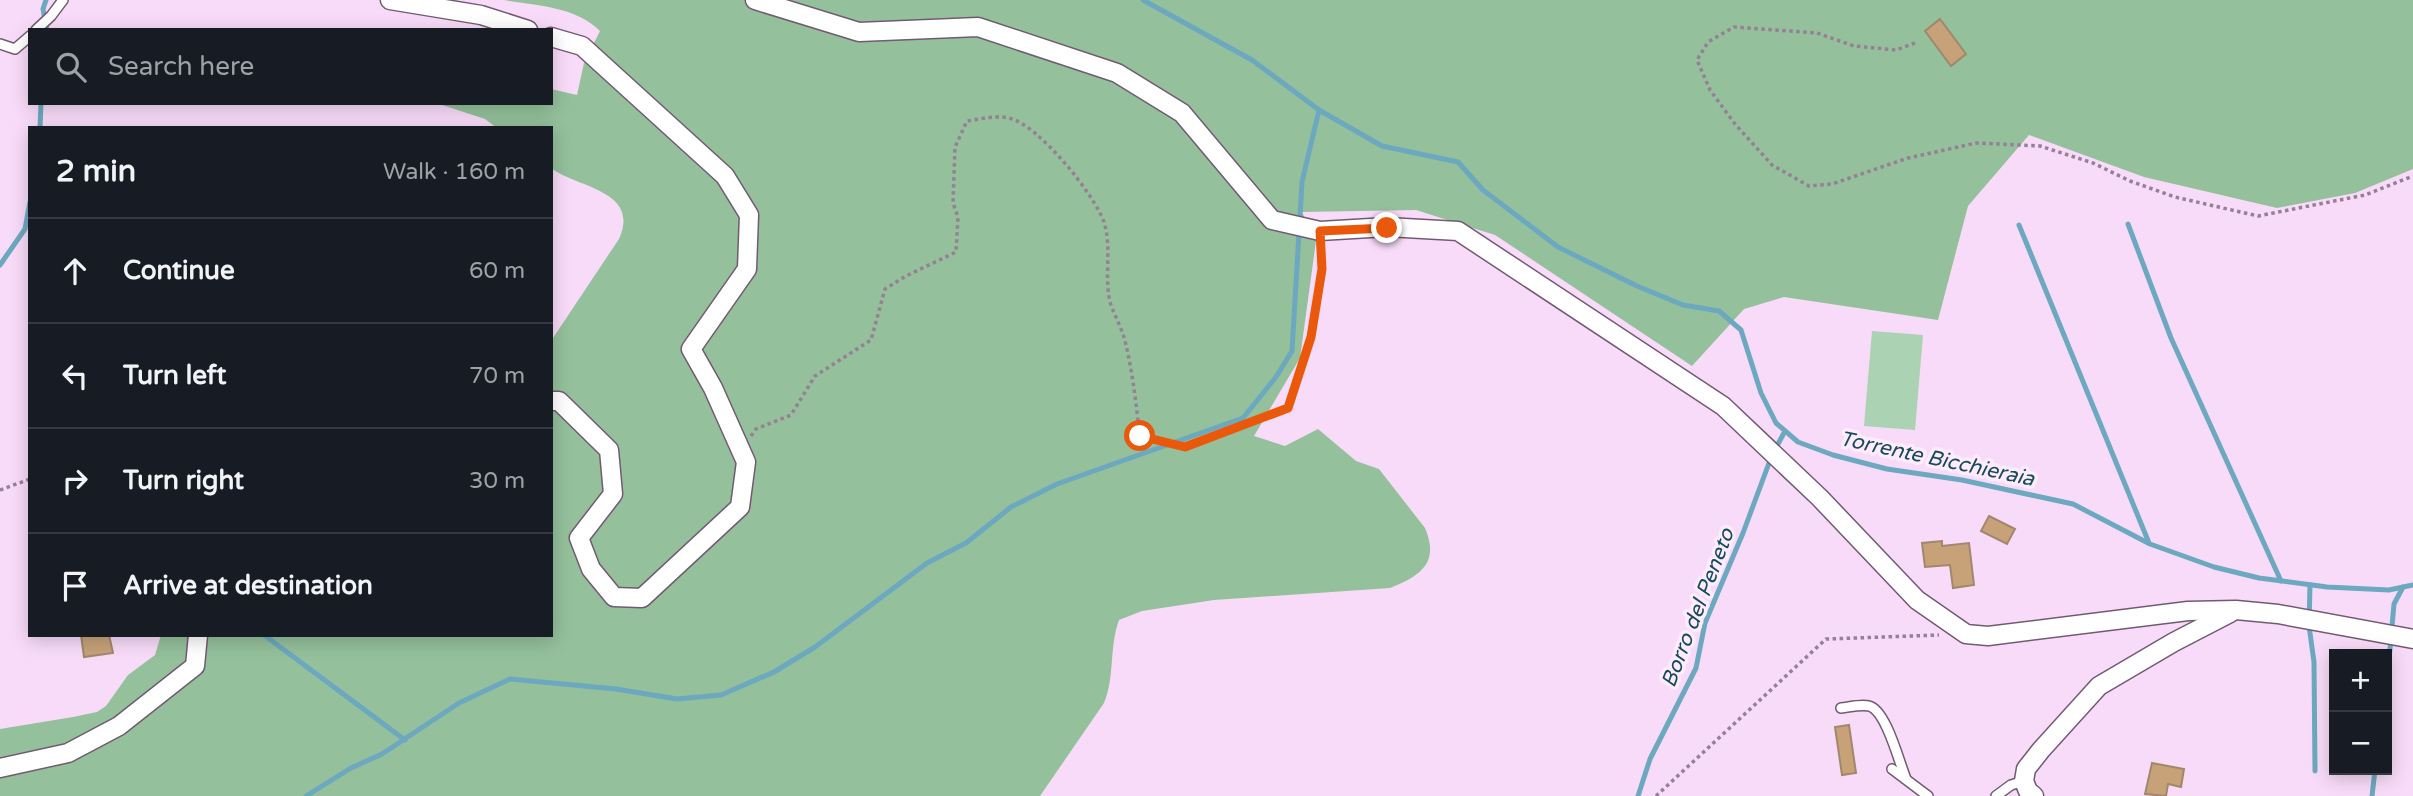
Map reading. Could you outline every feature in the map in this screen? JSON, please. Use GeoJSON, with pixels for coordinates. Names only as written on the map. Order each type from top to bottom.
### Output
{"type":"FeatureCollection","features":[{"type":"Feature","properties":{"kind":"street"},"geometry":{"type":"LineString","coordinates":[[390,0],[481,15],[522,28]]}},
{"type":"Feature","properties":{"kind":"street"},"geometry":{"type":"LineString","coordinates":[[755,0],[859,32],[978,27],[1117,73],[1182,113],[1272,220],[1320,231],[1387,228],[1458,231],[1723,406],[1820,498],[1917,600],[1966,634],[1988,636],[2188,611],[2236,610],[2278,614],[2413,639]]}},
{"type":"Feature","properties":{"kind":"street"},"geometry":{"type":"LineString","coordinates":[[553,38],[582,47],[725,176],[749,215],[747,268],[691,349],[713,388],[746,461],[740,508],[642,598],[614,597],[592,569],[579,538],[612,494],[609,450],[559,401],[553,401]]}},
{"type":"Feature","properties":{"kind":"street"},"geometry":{"type":"LineString","coordinates":[[2034,796],[2028,791],[2024,780],[2026,769],[2099,686],[2236,610]]}},
{"type":"Feature","properties":{"kind":"street"},"geometry":{"type":"LineString","coordinates":[[0,768],[68,753],[119,726],[195,666],[198,637]]}},
{"type":"Feature","properties":{"kind":"lane"},"geometry":{"type":"LineString","coordinates":[[38,28],[63,0]]}},
{"type":"Feature","properties":{"kind":"lane"},"geometry":{"type":"LineString","coordinates":[[0,44],[15,49],[28,38]]}},
{"type":"Feature","properties":{"kind":"lane"},"geometry":{"type":"LineString","coordinates":[[1841,708],[1868,705],[1881,714],[1906,779]]}},
{"type":"Feature","properties":{"kind":"lane"},"geometry":{"type":"LineString","coordinates":[[1892,769],[1928,796]]}},
{"type":"Feature","properties":{"kind":"lane"},"geometry":{"type":"LineString","coordinates":[[1996,796],[2011,785],[2024,780]]}},
{"type":"Feature","properties":{"kind":"path"},"geometry":{"type":"LineString","coordinates":[[1915,43],[1896,50],[1854,46],[1817,33],[1734,27],[1708,42],[1697,61],[1710,90],[1772,166],[1809,186],[1832,184],[1908,158],[1976,143],[2040,146],[2093,163],[2130,181],[2175,197],[2258,216],[2365,195],[2413,176]]}},
{"type":"Feature","properties":{"kind":"path"},"geometry":{"type":"LineString","coordinates":[[740,450],[756,429],[791,415],[815,376],[871,340],[885,289],[956,253],[958,217],[953,203],[955,148],[967,121],[1000,116],[1012,118],[1028,126],[1045,141],[1077,179],[1103,220],[1108,244],[1110,300],[1125,338],[1140,436],[1185,447],[1288,408],[1311,337],[1322,269],[1320,231]]}},
{"type":"Feature","properties":{"kind":"path"},"geometry":{"type":"LineString","coordinates":[[0,490],[28,480]]}},
{"type":"Feature","properties":{"kind":"path"},"geometry":{"type":"LineString","coordinates":[[1656,796],[1826,639],[1966,634]]}},
{"type":"Feature","properties":{"kind":"path"},"geometry":{"type":"LineString","coordinates":[[1663,789],[1663,796]]}},
{"type":"Feature","properties":{"kind":"green space"},"geometry":{"type":"Polygon","coordinates":[[[504,0],[2413,0],[2413,169],[2355,193],[2277,208],[2144,177],[2029,135],[1968,206],[1938,320],[1784,297],[1744,309],[1692,366],[1495,235],[1416,210],[1302,212],[1316,241],[1300,358],[1254,436],[1285,446],[1318,429],[1356,461],[1379,469],[1425,528],[1430,550],[1428,559],[1418,573],[1390,588],[1214,600],[1142,611],[1119,620],[1110,683],[1104,703],[1040,796],[0,796],[0,729],[97,712],[106,706],[128,675],[155,655],[160,637],[553,637],[553,338],[619,239],[623,223],[621,210],[614,200],[603,193],[553,169],[553,126],[494,126],[485,119],[442,105],[553,105],[553,89],[577,95],[584,63],[600,31],[579,16],[504,0]]]}},
{"type":"Feature","properties":{"kind":"green space"},"geometry":{"type":"Polygon","coordinates":[[[1872,331],[1923,335],[1915,430],[1864,426],[1872,331]]]}},
{"type":"Feature","properties":{"kind":"building"},"geometry":{"type":"Polygon","coordinates":[[[1940,19],[1966,54],[1951,66],[1925,31],[1940,19]]]}},
{"type":"Feature","properties":{"kind":"building"},"geometry":{"type":"Polygon","coordinates":[[[1989,516],[2015,529],[2007,544],[1981,531],[1989,516]]]}},
{"type":"Feature","properties":{"kind":"building"},"geometry":{"type":"Polygon","coordinates":[[[1942,541],[1942,546],[1969,543],[1974,585],[1953,588],[1950,565],[1925,567],[1922,543],[1942,541]]]}},
{"type":"Feature","properties":{"kind":"building"},"geometry":{"type":"Polygon","coordinates":[[[81,637],[109,637],[113,653],[84,657],[81,637]]]}},
{"type":"Feature","properties":{"kind":"building"},"geometry":{"type":"Polygon","coordinates":[[[1849,725],[1856,773],[1842,775],[1835,727],[1849,725]]]}},
{"type":"Feature","properties":{"kind":"building"},"geometry":{"type":"Polygon","coordinates":[[[2152,763],[2184,769],[2181,787],[2168,784],[2166,796],[2145,794],[2152,763]]]}},
{"type":"Feature","properties":{"kind":"waterway"},"geometry":{"type":"LineString","coordinates":[[46,0],[43,9],[47,28]]}},
{"type":"Feature","properties":{"kind":"waterway","name":"Torrente Bicchieraia"},"geometry":{"type":"LineString","coordinates":[[1143,0],[1252,60],[1319,110],[1382,146],[1458,162],[1483,190],[1558,247],[1637,286],[1683,305],[1719,311],[1741,330],[1761,393],[1776,423],[1798,442],[1833,455],[1887,469],[1962,480],[2073,504],[2150,544],[2214,567],[2259,578],[2327,587],[2389,590],[2413,585]]}},
{"type":"Feature","properties":{"kind":"waterway"},"geometry":{"type":"LineString","coordinates":[[40,126],[41,105]]}},
{"type":"Feature","properties":{"kind":"waterway"},"geometry":{"type":"LineString","coordinates":[[306,796],[351,768],[382,754],[459,703],[510,679],[616,689],[677,699],[721,695],[774,672],[815,647],[927,563],[966,543],[1011,507],[1057,484],[1243,418],[1276,377],[1292,351],[1302,182],[1319,110]]}},
{"type":"Feature","properties":{"kind":"waterway"},"geometry":{"type":"LineString","coordinates":[[0,265],[25,229],[28,213]]}},
{"type":"Feature","properties":{"kind":"waterway"},"geometry":{"type":"LineString","coordinates":[[2128,224],[2171,338],[2281,581]]}},
{"type":"Feature","properties":{"kind":"waterway"},"geometry":{"type":"LineString","coordinates":[[2019,225],[2149,543]]}},
{"type":"Feature","properties":{"kind":"waterway","name":"Borro del Peneto"},"geometry":{"type":"LineString","coordinates":[[1638,796],[1650,759],[1696,668],[1705,623],[1772,455],[1785,431]]}},
{"type":"Feature","properties":{"kind":"waterway"},"geometry":{"type":"LineString","coordinates":[[2310,585],[2309,626],[2314,662],[2315,771]]}},
{"type":"Feature","properties":{"kind":"waterway"},"geometry":{"type":"LineString","coordinates":[[2390,649],[2394,604],[2403,587]]}},
{"type":"Feature","properties":{"kind":"waterway"},"geometry":{"type":"LineString","coordinates":[[267,637],[405,740]]}},
{"type":"Feature","properties":{"kind":"waterway"},"geometry":{"type":"LineString","coordinates":[[2372,796],[2374,775]]}},
{"type":"Feature","properties":{"kind":"route"},"geometry":{"type":"LineString","coordinates":[[1140,436],[1185,447],[1288,408],[1311,337],[1322,269],[1320,231],[1387,228]]}}]}
